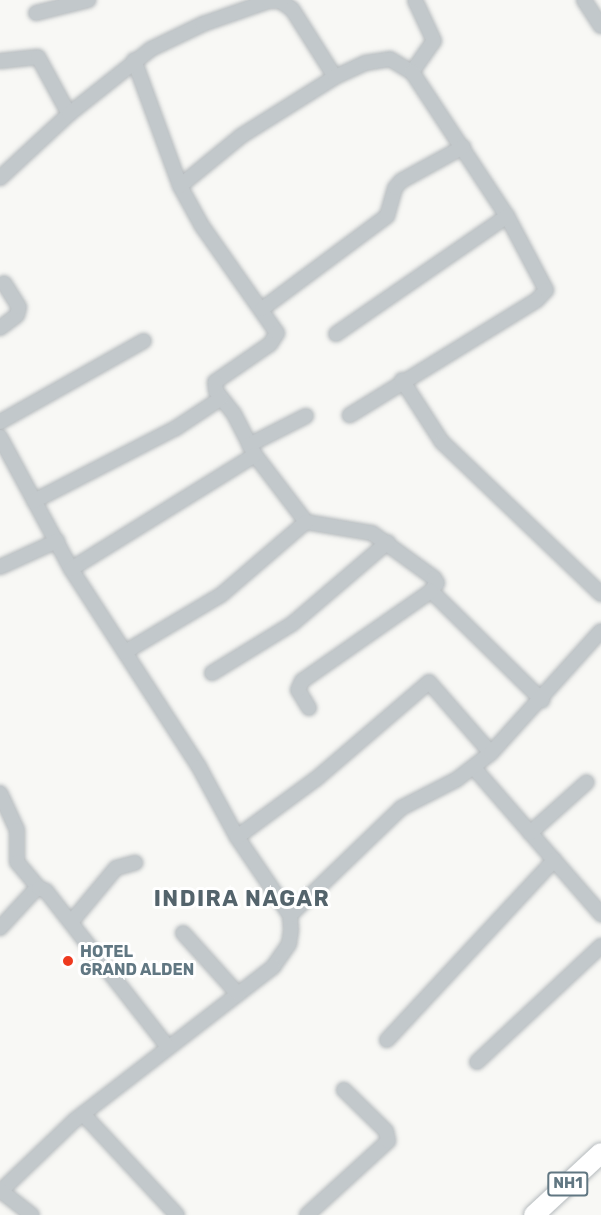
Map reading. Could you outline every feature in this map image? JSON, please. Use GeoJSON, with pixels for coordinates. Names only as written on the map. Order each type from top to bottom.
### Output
{"type":"FeatureCollection","features":[{"type":"Feature","properties":{"kind":"highway","name":"NH1"},"geometry":{"type":"LineString","coordinates":[[534,1215],[601,1153]]}},
{"type":"Feature","properties":{"kind":"highway","name":"NH1"},"geometry":{"type":"LineString","coordinates":[[550,1215],[601,1168]]}},
{"type":"Feature","properties":{"kind":"street"},"geometry":{"type":"LineString","coordinates":[[36,13],[88,0]]}},
{"type":"Feature","properties":{"kind":"street"},"geometry":{"type":"LineString","coordinates":[[0,178],[69,114],[134,60],[174,37],[275,0],[292,9],[335,77]]}},
{"type":"Feature","properties":{"kind":"street"},"geometry":{"type":"LineString","coordinates":[[412,72],[435,41],[415,0]]}},
{"type":"Feature","properties":{"kind":"street"},"geometry":{"type":"LineString","coordinates":[[584,0],[601,26]]}},
{"type":"Feature","properties":{"kind":"street"},"geometry":{"type":"LineString","coordinates":[[0,61],[38,57],[69,114]]}},
{"type":"Feature","properties":{"kind":"street"},"geometry":{"type":"LineString","coordinates":[[180,186],[241,136],[335,77],[365,63],[390,59],[412,72],[507,216],[546,290],[537,300],[402,380],[350,415]]}},
{"type":"Feature","properties":{"kind":"street"},"geometry":{"type":"LineString","coordinates":[[134,60],[180,186],[202,226],[274,326],[274,339],[218,378],[215,386],[220,399],[234,414],[252,450],[306,522],[357,530],[388,542],[436,580],[431,591],[302,681],[298,690],[309,708]]}},
{"type":"Feature","properties":{"kind":"street"},"geometry":{"type":"LineString","coordinates":[[262,309],[387,216],[394,188],[401,181],[463,147]]}},
{"type":"Feature","properties":{"kind":"street"},"geometry":{"type":"LineString","coordinates":[[336,334],[507,216]]}},
{"type":"Feature","properties":{"kind":"street"},"geometry":{"type":"LineString","coordinates":[[0,328],[17,315],[19,308],[4,283]]}},
{"type":"Feature","properties":{"kind":"street"},"geometry":{"type":"LineString","coordinates":[[0,422],[144,341]]}},
{"type":"Feature","properties":{"kind":"street"},"geometry":{"type":"LineString","coordinates":[[402,380],[442,442],[601,594]]}},
{"type":"Feature","properties":{"kind":"street"},"geometry":{"type":"LineString","coordinates":[[34,501],[176,428],[220,399]]}},
{"type":"Feature","properties":{"kind":"street"},"geometry":{"type":"LineString","coordinates":[[71,568],[306,416]]}},
{"type":"Feature","properties":{"kind":"street"},"geometry":{"type":"LineString","coordinates":[[0,437],[71,568],[199,767],[237,837],[290,915],[289,945],[283,956],[238,994],[83,1114],[12,1179],[1,1192],[32,1215]]}},
{"type":"Feature","properties":{"kind":"street"},"geometry":{"type":"LineString","coordinates":[[125,652],[221,595],[306,522]]}},
{"type":"Feature","properties":{"kind":"street"},"geometry":{"type":"LineString","coordinates":[[0,567],[57,541]]}},
{"type":"Feature","properties":{"kind":"street"},"geometry":{"type":"LineString","coordinates":[[212,673],[292,624],[388,542]]}},
{"type":"Feature","properties":{"kind":"street"},"geometry":{"type":"LineString","coordinates":[[431,591],[542,700]]}},
{"type":"Feature","properties":{"kind":"street"},"geometry":{"type":"LineString","coordinates":[[290,915],[401,808],[474,768],[491,753],[542,700],[601,631]]}},
{"type":"Feature","properties":{"kind":"street"},"geometry":{"type":"LineString","coordinates":[[237,837],[316,779],[429,682],[491,753]]}},
{"type":"Feature","properties":{"kind":"street"},"geometry":{"type":"LineString","coordinates":[[474,768],[601,914]]}},
{"type":"Feature","properties":{"kind":"street"},"geometry":{"type":"LineString","coordinates":[[530,833],[587,782]]}},
{"type":"Feature","properties":{"kind":"street"},"geometry":{"type":"LineString","coordinates":[[0,793],[17,830],[17,862],[72,921],[168,1047]]}},
{"type":"Feature","properties":{"kind":"street"},"geometry":{"type":"LineString","coordinates":[[387,1040],[554,860]]}},
{"type":"Feature","properties":{"kind":"street"},"geometry":{"type":"LineString","coordinates":[[72,921],[111,872],[135,863]]}},
{"type":"Feature","properties":{"kind":"street"},"geometry":{"type":"LineString","coordinates":[[0,928],[39,888]]}},
{"type":"Feature","properties":{"kind":"street"},"geometry":{"type":"LineString","coordinates":[[183,933],[238,994]]}},
{"type":"Feature","properties":{"kind":"street"},"geometry":{"type":"LineString","coordinates":[[477,1062],[601,945]]}},
{"type":"Feature","properties":{"kind":"street"},"geometry":{"type":"LineString","coordinates":[[307,1215],[388,1141],[386,1131],[344,1090]]}},
{"type":"Feature","properties":{"kind":"street"},"geometry":{"type":"LineString","coordinates":[[83,1114],[177,1215]]}},
{"type":"Feature","properties":{"kind":"street"},"geometry":{"type":"LineString","coordinates":[[0,1170],[12,1179]]}},
{"type":"Feature","properties":{"kind":"place","name":"HOTEL GRAND ALDEN"},"geometry":{"type":"Point","coordinates":[68,961]}},
{"type":"Feature","properties":{"kind":"district","name":"INDIRA NAGAR"},"geometry":{"type":"Point","coordinates":[242,899]}}]}
